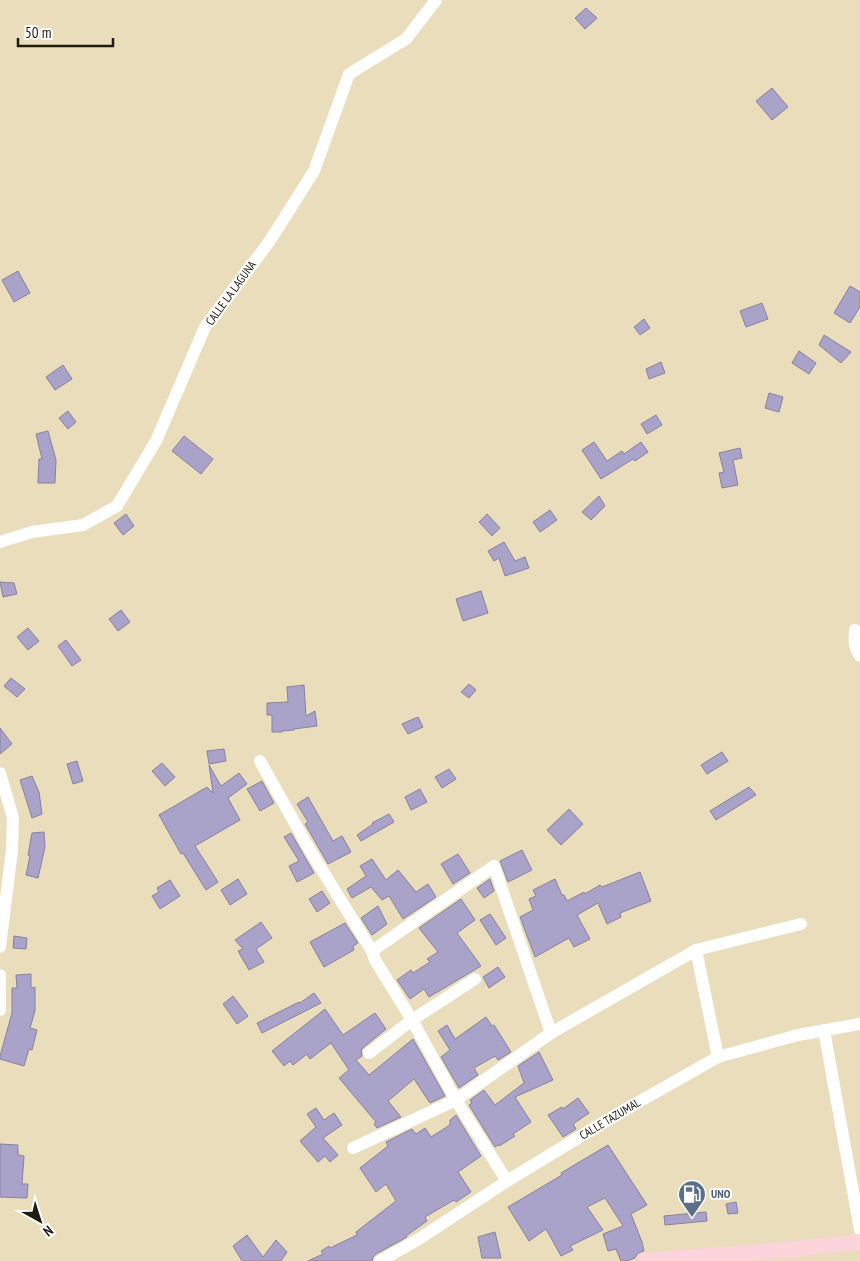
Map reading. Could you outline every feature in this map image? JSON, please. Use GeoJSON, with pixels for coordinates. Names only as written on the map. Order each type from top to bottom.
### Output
{"type":"FeatureCollection","features":[{"type":"Feature","properties":{"kind":"main road"},"geometry":{"type":"LineString","coordinates":[[644,1261],[860,1242]]}},
{"type":"Feature","properties":{"kind":"street","name":"CALLE LA LAGUNA"},"geometry":{"type":"LineString","coordinates":[[0,542],[32,532],[83,525],[117,506],[156,441],[205,327],[269,242],[314,171],[350,74],[406,39],[436,0]]}},
{"type":"Feature","properties":{"kind":"street"},"geometry":{"type":"LineString","coordinates":[[855,630],[854,640],[856,650],[860,656]]}},
{"type":"Feature","properties":{"kind":"street"},"geometry":{"type":"LineString","coordinates":[[260,761],[311,852],[412,1020],[456,1100],[507,1181]]}},
{"type":"Feature","properties":{"kind":"street"},"geometry":{"type":"LineString","coordinates":[[0,773],[13,818],[12,850],[0,947]]}},
{"type":"Feature","properties":{"kind":"street"},"geometry":{"type":"LineString","coordinates":[[372,951],[494,866],[551,1032]]}},
{"type":"Feature","properties":{"kind":"street"},"geometry":{"type":"LineString","coordinates":[[353,1148],[456,1100],[551,1032],[696,950],[801,924]]}},
{"type":"Feature","properties":{"kind":"street"},"geometry":{"type":"LineString","coordinates":[[696,950],[718,1057]]}},
{"type":"Feature","properties":{"kind":"street"},"geometry":{"type":"LineString","coordinates":[[0,975],[0,1010]]}},
{"type":"Feature","properties":{"kind":"street"},"geometry":{"type":"LineString","coordinates":[[370,1053],[412,1020],[475,979]]}},
{"type":"Feature","properties":{"kind":"street","name":"CALLE TAZUMAL"},"geometry":{"type":"LineString","coordinates":[[380,1261],[419,1239],[507,1181],[718,1057],[798,1035],[860,1024]]}},
{"type":"Feature","properties":{"kind":"street"},"geometry":{"type":"LineString","coordinates":[[824,1030],[860,1230]]}},
{"type":"Feature","properties":{"kind":"building"},"geometry":{"type":"Polygon","coordinates":[[[586,8],[597,18],[585,29],[575,18],[586,8]]]}},
{"type":"Feature","properties":{"kind":"building"},"geometry":{"type":"Polygon","coordinates":[[[772,88],[788,107],[772,120],[756,101],[772,88]]]}},
{"type":"Feature","properties":{"kind":"building"},"geometry":{"type":"Polygon","coordinates":[[[18,271],[30,293],[14,302],[2,280],[18,271]]]}},
{"type":"Feature","properties":{"kind":"building"},"geometry":{"type":"Polygon","coordinates":[[[850,286],[860,292],[860,307],[850,323],[834,313],[850,286]]]}},
{"type":"Feature","properties":{"kind":"building"},"geometry":{"type":"Polygon","coordinates":[[[762,303],[768,319],[746,327],[740,311],[762,303]]]}},
{"type":"Feature","properties":{"kind":"building"},"geometry":{"type":"Polygon","coordinates":[[[644,319],[650,328],[640,335],[634,327],[644,319]]]}},
{"type":"Feature","properties":{"kind":"building"},"geometry":{"type":"Polygon","coordinates":[[[824,335],[851,352],[841,363],[819,345],[824,335]]]}},
{"type":"Feature","properties":{"kind":"building"},"geometry":{"type":"Polygon","coordinates":[[[799,351],[816,363],[809,374],[792,363],[799,351]]]}},
{"type":"Feature","properties":{"kind":"building"},"geometry":{"type":"Polygon","coordinates":[[[661,362],[665,373],[649,379],[646,369],[661,362]]]}},
{"type":"Feature","properties":{"kind":"building"},"geometry":{"type":"Polygon","coordinates":[[[63,365],[72,379],[55,390],[46,377],[63,365]]]}},
{"type":"Feature","properties":{"kind":"building"},"geometry":{"type":"Polygon","coordinates":[[[769,393],[783,397],[779,412],[765,408],[769,393]]]}},
{"type":"Feature","properties":{"kind":"building"},"geometry":{"type":"Polygon","coordinates":[[[68,411],[76,422],[68,429],[59,418],[68,411]]]}},
{"type":"Feature","properties":{"kind":"building"},"geometry":{"type":"Polygon","coordinates":[[[656,415],[662,425],[647,434],[641,424],[656,415]]]}},
{"type":"Feature","properties":{"kind":"building"},"geometry":{"type":"Polygon","coordinates":[[[48,431],[56,460],[55,483],[38,483],[39,459],[42,459],[36,434],[48,431]]]}},
{"type":"Feature","properties":{"kind":"building"},"geometry":{"type":"Polygon","coordinates":[[[184,436],[213,459],[201,474],[172,451],[184,436]]]}},
{"type":"Feature","properties":{"kind":"building"},"geometry":{"type":"Polygon","coordinates":[[[594,442],[607,461],[622,451],[624,454],[641,442],[648,452],[601,479],[582,450],[594,442]]]}},
{"type":"Feature","properties":{"kind":"building"},"geometry":{"type":"Polygon","coordinates":[[[740,448],[742,458],[733,460],[738,485],[722,488],[719,473],[724,472],[719,453],[740,448]]]}},
{"type":"Feature","properties":{"kind":"building"},"geometry":{"type":"Polygon","coordinates":[[[599,496],[605,506],[591,520],[582,512],[599,496]]]}},
{"type":"Feature","properties":{"kind":"building"},"geometry":{"type":"Polygon","coordinates":[[[550,510],[557,520],[540,532],[533,522],[550,510]]]}},
{"type":"Feature","properties":{"kind":"building"},"geometry":{"type":"Polygon","coordinates":[[[126,514],[134,526],[123,535],[114,523],[126,514]]]}},
{"type":"Feature","properties":{"kind":"building"},"geometry":{"type":"Polygon","coordinates":[[[487,514],[500,528],[492,536],[479,522],[487,514]]]}},
{"type":"Feature","properties":{"kind":"building"},"geometry":{"type":"Polygon","coordinates":[[[504,542],[515,561],[525,557],[529,568],[505,576],[499,558],[494,561],[488,551],[504,542]]]}},
{"type":"Feature","properties":{"kind":"building"},"geometry":{"type":"Polygon","coordinates":[[[0,582],[14,583],[17,594],[3,597],[0,582]]]}},
{"type":"Feature","properties":{"kind":"building"},"geometry":{"type":"Polygon","coordinates":[[[481,591],[488,613],[463,621],[456,599],[481,591]]]}},
{"type":"Feature","properties":{"kind":"building"},"geometry":{"type":"Polygon","coordinates":[[[121,610],[130,622],[118,631],[109,619],[121,610]]]}},
{"type":"Feature","properties":{"kind":"building"},"geometry":{"type":"Polygon","coordinates":[[[28,628],[39,641],[28,650],[17,637],[28,628]]]}},
{"type":"Feature","properties":{"kind":"building"},"geometry":{"type":"Polygon","coordinates":[[[66,640],[81,660],[72,666],[58,646],[66,640]]]}},
{"type":"Feature","properties":{"kind":"building"},"geometry":{"type":"Polygon","coordinates":[[[11,678],[25,689],[17,697],[4,686],[11,678]]]}},
{"type":"Feature","properties":{"kind":"building"},"geometry":{"type":"Polygon","coordinates":[[[469,684],[476,690],[469,698],[461,692],[469,684]]]}},
{"type":"Feature","properties":{"kind":"building"},"geometry":{"type":"Polygon","coordinates":[[[304,685],[306,716],[315,711],[317,726],[272,732],[272,715],[267,715],[267,703],[288,702],[287,687],[304,685]]]}},
{"type":"Feature","properties":{"kind":"building"},"geometry":{"type":"Polygon","coordinates":[[[418,717],[423,727],[408,734],[402,724],[418,717]]]}},
{"type":"Feature","properties":{"kind":"building"},"geometry":{"type":"Polygon","coordinates":[[[0,728],[12,744],[0,754],[0,728]]]}},
{"type":"Feature","properties":{"kind":"building"},"geometry":{"type":"Polygon","coordinates":[[[224,749],[226,761],[209,764],[207,751],[224,749]]]}},
{"type":"Feature","properties":{"kind":"building"},"geometry":{"type":"Polygon","coordinates":[[[722,752],[728,761],[707,774],[701,765],[722,752]]]}},
{"type":"Feature","properties":{"kind":"building"},"geometry":{"type":"Polygon","coordinates":[[[77,761],[83,781],[73,784],[67,764],[77,761]]]}},
{"type":"Feature","properties":{"kind":"building"},"geometry":{"type":"Polygon","coordinates":[[[162,763],[175,777],[165,786],[152,771],[162,763]]]}},
{"type":"Feature","properties":{"kind":"building"},"geometry":{"type":"Polygon","coordinates":[[[209,765],[221,786],[239,773],[247,784],[228,798],[240,820],[195,846],[218,882],[206,890],[183,853],[181,854],[159,815],[207,787],[213,793],[209,765]]]}},
{"type":"Feature","properties":{"kind":"building"},"geometry":{"type":"Polygon","coordinates":[[[449,769],[456,779],[442,788],[435,777],[449,769]]]}},
{"type":"Feature","properties":{"kind":"building"},"geometry":{"type":"Polygon","coordinates":[[[32,776],[39,792],[42,814],[32,818],[20,780],[32,776]]]}},
{"type":"Feature","properties":{"kind":"building"},"geometry":{"type":"Polygon","coordinates":[[[262,781],[274,803],[260,811],[247,789],[262,781]]]}},
{"type":"Feature","properties":{"kind":"building"},"geometry":{"type":"Polygon","coordinates":[[[749,787],[756,795],[716,820],[710,811],[749,787]]]}},
{"type":"Feature","properties":{"kind":"building"},"geometry":{"type":"Polygon","coordinates":[[[420,789],[427,802],[411,810],[405,797],[420,789]]]}},
{"type":"Feature","properties":{"kind":"building"},"geometry":{"type":"Polygon","coordinates":[[[308,797],[333,841],[342,836],[351,852],[328,864],[305,824],[308,822],[297,804],[308,797]]]}},
{"type":"Feature","properties":{"kind":"building"},"geometry":{"type":"Polygon","coordinates":[[[569,809],[583,824],[561,845],[547,830],[569,809]]]}},
{"type":"Feature","properties":{"kind":"building"},"geometry":{"type":"Polygon","coordinates":[[[389,814],[394,822],[361,841],[357,835],[372,823],[389,814]]]}},
{"type":"Feature","properties":{"kind":"building"},"geometry":{"type":"Polygon","coordinates":[[[44,832],[45,847],[38,878],[26,875],[32,833],[44,832]]]}},
{"type":"Feature","properties":{"kind":"building"},"geometry":{"type":"Polygon","coordinates":[[[291,833],[314,873],[297,882],[289,866],[299,861],[284,837],[291,833]]]}},
{"type":"Feature","properties":{"kind":"building"},"geometry":{"type":"Polygon","coordinates":[[[522,850],[532,870],[508,882],[500,861],[522,850]]]}},
{"type":"Feature","properties":{"kind":"building"},"geometry":{"type":"Polygon","coordinates":[[[458,854],[470,873],[453,884],[441,864],[458,854]]]}},
{"type":"Feature","properties":{"kind":"building"},"geometry":{"type":"Polygon","coordinates":[[[372,859],[386,880],[398,870],[416,892],[428,884],[436,897],[403,919],[389,896],[382,900],[371,887],[352,898],[347,889],[366,876],[360,866],[372,859]]]}},
{"type":"Feature","properties":{"kind":"building"},"geometry":{"type":"Polygon","coordinates":[[[640,872],[651,901],[620,913],[621,917],[607,924],[598,903],[577,915],[590,939],[574,947],[569,938],[535,957],[520,917],[533,910],[529,899],[536,896],[533,890],[555,879],[562,895],[564,895],[567,901],[584,892],[585,894],[600,885],[602,887],[640,872]]]}},
{"type":"Feature","properties":{"kind":"building"},"geometry":{"type":"Polygon","coordinates":[[[238,879],[247,894],[230,905],[221,890],[238,879]]]}},
{"type":"Feature","properties":{"kind":"building"},"geometry":{"type":"Polygon","coordinates":[[[490,879],[494,891],[484,898],[477,888],[490,879]]]}},
{"type":"Feature","properties":{"kind":"building"},"geometry":{"type":"Polygon","coordinates":[[[170,880],[180,896],[160,909],[152,896],[159,892],[157,888],[170,880]]]}},
{"type":"Feature","properties":{"kind":"building"},"geometry":{"type":"Polygon","coordinates":[[[322,891],[330,903],[317,912],[309,899],[322,891]]]}},
{"type":"Feature","properties":{"kind":"building"},"geometry":{"type":"Polygon","coordinates":[[[461,899],[475,920],[457,933],[481,966],[429,997],[424,989],[410,999],[397,980],[411,970],[413,973],[430,962],[427,959],[438,952],[419,928],[461,899]]]}},
{"type":"Feature","properties":{"kind":"building"},"geometry":{"type":"Polygon","coordinates":[[[378,906],[387,924],[372,935],[361,918],[378,906]]]}},
{"type":"Feature","properties":{"kind":"building"},"geometry":{"type":"Polygon","coordinates":[[[490,914],[506,938],[496,945],[480,920],[490,914]]]}},
{"type":"Feature","properties":{"kind":"building"},"geometry":{"type":"Polygon","coordinates":[[[261,922],[272,938],[256,949],[264,962],[249,970],[238,951],[243,949],[235,940],[261,922]]]}},
{"type":"Feature","properties":{"kind":"building"},"geometry":{"type":"Polygon","coordinates":[[[345,923],[358,943],[353,946],[354,950],[324,967],[310,942],[345,923]]]}},
{"type":"Feature","properties":{"kind":"building"},"geometry":{"type":"Polygon","coordinates":[[[14,936],[27,938],[26,949],[13,948],[14,936]]]}},
{"type":"Feature","properties":{"kind":"building"},"geometry":{"type":"Polygon","coordinates":[[[498,967],[505,977],[489,988],[483,977],[498,967]]]}},
{"type":"Feature","properties":{"kind":"building"},"geometry":{"type":"Polygon","coordinates":[[[31,974],[31,988],[35,987],[35,1011],[30,1028],[37,1030],[32,1050],[29,1049],[24,1066],[0,1059],[0,1056],[12,1013],[12,988],[17,988],[16,975],[31,974]]]}},
{"type":"Feature","properties":{"kind":"building"},"geometry":{"type":"Polygon","coordinates":[[[314,993],[321,1003],[262,1033],[257,1023],[300,1003],[314,993]]]}},
{"type":"Feature","properties":{"kind":"building"},"geometry":{"type":"Polygon","coordinates":[[[233,996],[248,1016],[237,1024],[223,1004],[233,996]]]}},
{"type":"Feature","properties":{"kind":"building"},"geometry":{"type":"Polygon","coordinates":[[[325,1009],[343,1035],[375,1013],[386,1029],[361,1050],[362,1056],[356,1060],[369,1075],[413,1039],[445,1096],[430,1103],[414,1079],[388,1101],[401,1117],[377,1128],[374,1124],[376,1122],[339,1078],[349,1070],[331,1043],[310,1059],[307,1054],[293,1065],[290,1061],[284,1066],[272,1051],[325,1009]]]}},
{"type":"Feature","properties":{"kind":"building"},"geometry":{"type":"Polygon","coordinates":[[[486,1017],[492,1026],[494,1025],[511,1052],[498,1060],[495,1056],[474,1068],[478,1075],[459,1088],[441,1057],[450,1050],[438,1031],[447,1025],[455,1039],[486,1017]]]}},
{"type":"Feature","properties":{"kind":"building"},"geometry":{"type":"Polygon","coordinates":[[[539,1052],[553,1080],[515,1097],[531,1122],[513,1134],[515,1136],[495,1147],[469,1105],[472,1103],[470,1100],[484,1090],[495,1105],[524,1083],[518,1066],[539,1052]]]}},
{"type":"Feature","properties":{"kind":"building"},"geometry":{"type":"Polygon","coordinates":[[[578,1098],[589,1113],[573,1124],[576,1129],[563,1137],[548,1115],[562,1107],[563,1109],[578,1098]]]}},
{"type":"Feature","properties":{"kind":"building"},"geometry":{"type":"Polygon","coordinates":[[[316,1108],[324,1120],[334,1113],[342,1125],[323,1138],[338,1155],[330,1162],[325,1156],[318,1162],[300,1141],[316,1127],[307,1114],[316,1108]]]}},
{"type":"Feature","properties":{"kind":"building"},"geometry":{"type":"Polygon","coordinates":[[[456,1115],[481,1156],[458,1172],[471,1192],[456,1202],[454,1200],[425,1217],[427,1221],[407,1237],[376,1254],[372,1261],[308,1261],[323,1254],[321,1251],[329,1246],[330,1248],[357,1235],[356,1232],[396,1201],[386,1184],[376,1192],[360,1168],[388,1146],[386,1142],[412,1129],[416,1134],[425,1128],[431,1137],[450,1125],[450,1120],[456,1115]]]}},
{"type":"Feature","properties":{"kind":"building"},"geometry":{"type":"Polygon","coordinates":[[[0,1144],[18,1145],[18,1155],[24,1156],[22,1184],[28,1184],[27,1198],[0,1197],[0,1144]]]}},
{"type":"Feature","properties":{"kind":"building"},"geometry":{"type":"Polygon","coordinates":[[[608,1145],[647,1205],[631,1214],[644,1251],[638,1253],[635,1258],[621,1261],[616,1249],[608,1251],[603,1234],[623,1226],[605,1198],[587,1207],[603,1230],[570,1246],[573,1250],[561,1256],[546,1229],[529,1241],[508,1207],[608,1145]]]}},
{"type":"Feature","properties":{"kind":"building","name":"UNO"},"geometry":{"type":"Polygon","coordinates":[[[736,1202],[738,1213],[728,1214],[726,1204],[736,1202]]]}},
{"type":"Feature","properties":{"kind":"building","name":"UNO"},"geometry":{"type":"Polygon","coordinates":[[[706,1212],[707,1221],[665,1225],[664,1216],[706,1212]]]}},
{"type":"Feature","properties":{"kind":"building"},"geometry":{"type":"Polygon","coordinates":[[[495,1232],[501,1258],[482,1258],[478,1237],[495,1232]]]}},
{"type":"Feature","properties":{"kind":"building"},"geometry":{"type":"Polygon","coordinates":[[[247,1235],[263,1257],[276,1240],[287,1252],[281,1261],[242,1261],[233,1246],[247,1235]]]}},
{"type":"Feature","properties":{"kind":"place","name":"UNO"},"geometry":{"type":"Point","coordinates":[692,1218]}}]}
